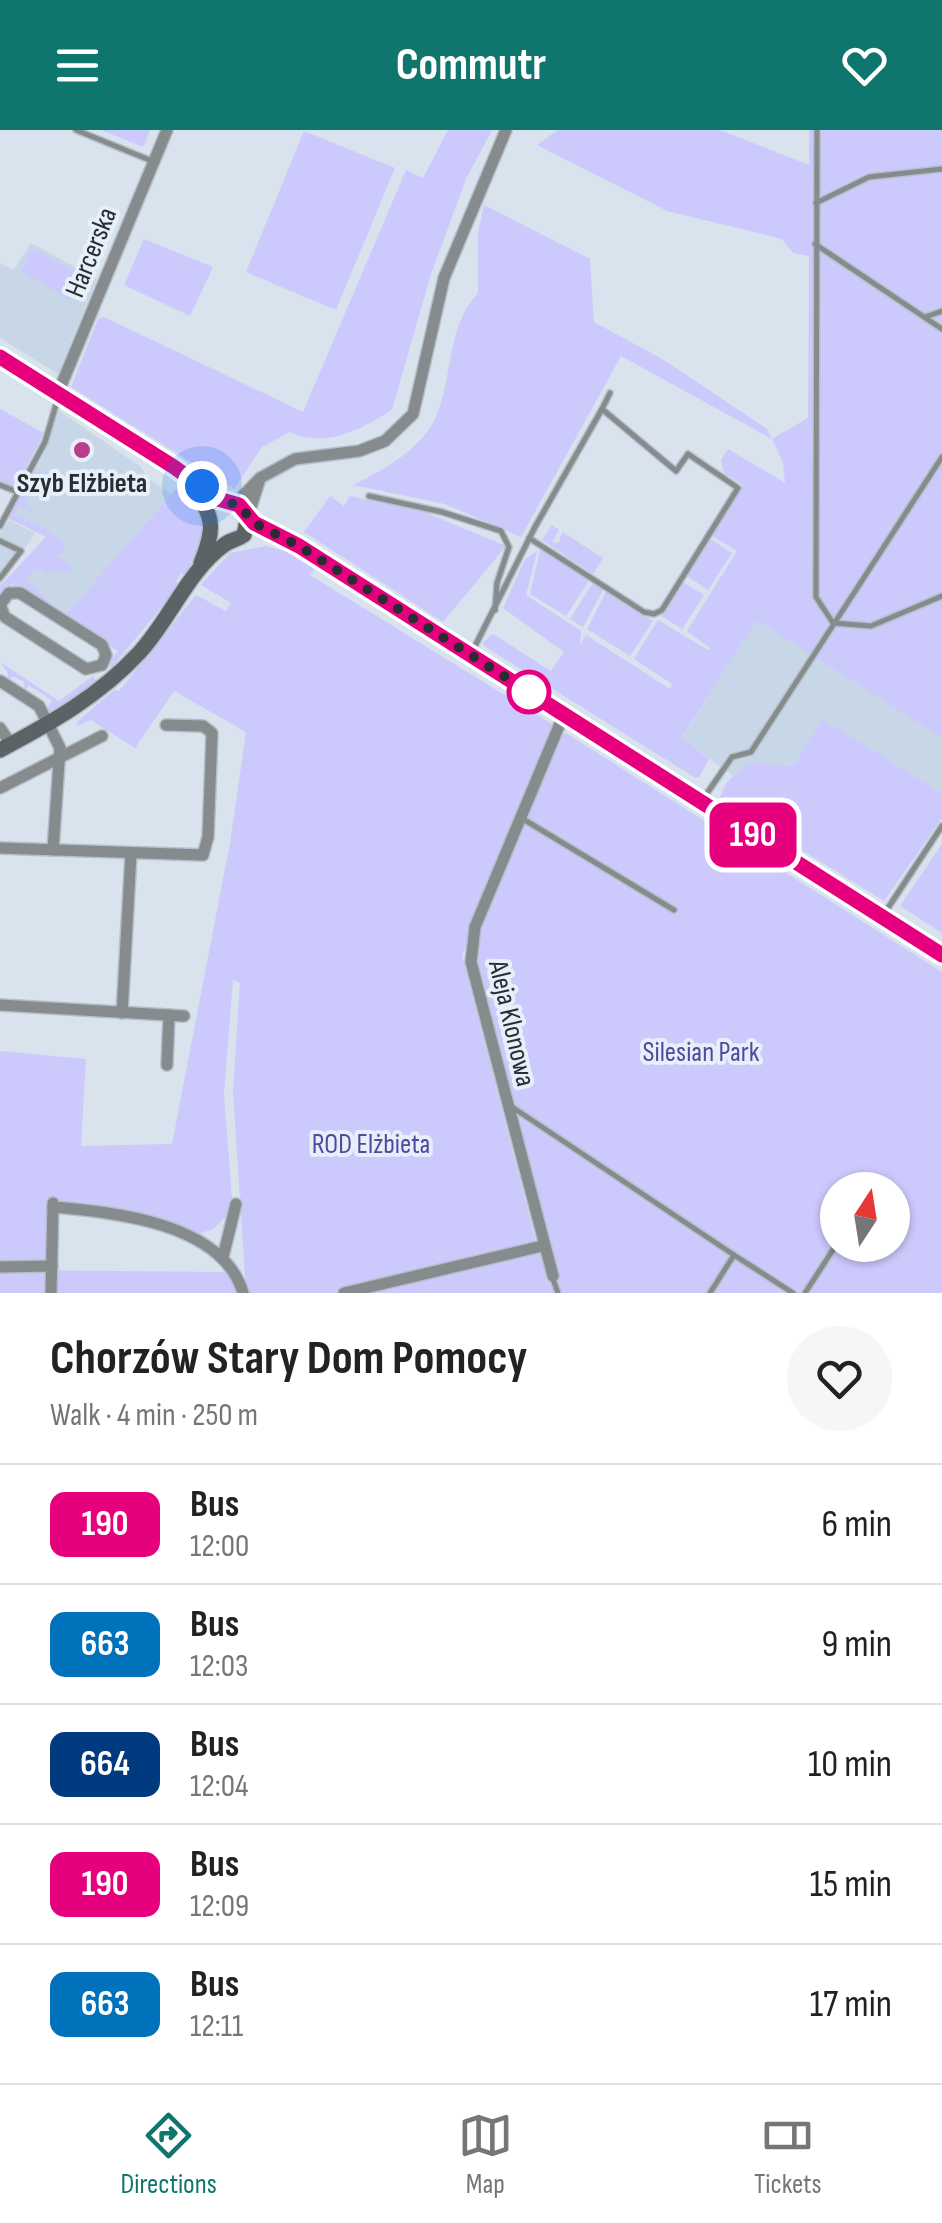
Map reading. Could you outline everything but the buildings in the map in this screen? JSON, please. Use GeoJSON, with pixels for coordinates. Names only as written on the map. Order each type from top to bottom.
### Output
{"type":"FeatureCollection","features":[{"type":"Feature","properties":{"kind":"street","name":"Harcerska"},"geometry":{"type":"LineString","coordinates":[[58,394],[167,130]]}},
{"type":"Feature","properties":{"kind":"street"},"geometry":{"type":"LineString","coordinates":[[200,570],[218,506],[232,503],[260,478],[295,459],[359,450],[385,441],[413,414],[444,278],[506,130]]}},
{"type":"Feature","properties":{"kind":"street"},"geometry":{"type":"LineString","coordinates":[[498,153],[516,130]]}},
{"type":"Feature","properties":{"kind":"street"},"geometry":{"type":"LineString","coordinates":[[0,357],[942,955]]}},
{"type":"Feature","properties":{"kind":"street"},"geometry":{"type":"LineString","coordinates":[[0,728],[6,746],[49,724],[113,678],[159,630],[200,570],[237,538],[260,478]]}},
{"type":"Feature","properties":{"kind":"street"},"geometry":{"type":"LineString","coordinates":[[195,484],[211,524],[237,538],[287,540]]}},
{"type":"Feature","properties":{"kind":"street"},"geometry":{"type":"LineString","coordinates":[[20,593],[102,645],[106,655],[102,665],[86,668],[5,617],[0,608],[3,597],[20,593]]}},
{"type":"Feature","properties":{"kind":"street"},"geometry":{"type":"LineString","coordinates":[[102,665],[113,678]]}},
{"type":"Feature","properties":{"kind":"street"},"geometry":{"type":"LineString","coordinates":[[0,681],[39,706],[60,748],[53,850]]}},
{"type":"Feature","properties":{"kind":"street","name":"Aleja Klonowa"},"geometry":{"type":"LineString","coordinates":[[553,1276],[542,1246],[471,962],[475,928],[564,714]]}},
{"type":"Feature","properties":{"kind":"street"},"geometry":{"type":"LineString","coordinates":[[0,848],[194,858],[208,849],[212,734],[204,726],[166,725]]}},
{"type":"Feature","properties":{"kind":"street"},"geometry":{"type":"LineString","coordinates":[[0,788],[102,736]]}},
{"type":"Feature","properties":{"kind":"street"},"geometry":{"type":"LineString","coordinates":[[122,1012],[131,854]]}},
{"type":"Feature","properties":{"kind":"street"},"geometry":{"type":"LineString","coordinates":[[0,1006],[184,1016]]}},
{"type":"Feature","properties":{"kind":"street"},"geometry":{"type":"LineString","coordinates":[[167,1064],[169,1015]]}},
{"type":"Feature","properties":{"kind":"street"},"geometry":{"type":"LineString","coordinates":[[224,1256],[236,1204]]}},
{"type":"Feature","properties":{"kind":"street"},"geometry":{"type":"LineString","coordinates":[[51,1293],[53,1205],[126,1218],[181,1234],[224,1256],[243,1293]]}},
{"type":"Feature","properties":{"kind":"street"},"geometry":{"type":"LineString","coordinates":[[344,1293],[542,1246]]}},
{"type":"Feature","properties":{"kind":"street"},"geometry":{"type":"LineString","coordinates":[[0,1267],[52,1266]]}},
{"type":"Feature","properties":{"kind":"lane"},"geometry":{"type":"LineString","coordinates":[[76,130],[154,161]]}},
{"type":"Feature","properties":{"kind":"lane"},"geometry":{"type":"LineString","coordinates":[[817,130],[816,597],[833,623]]}},
{"type":"Feature","properties":{"kind":"lane"},"geometry":{"type":"LineString","coordinates":[[816,203],[869,177],[942,169]]}},
{"type":"Feature","properties":{"kind":"lane"},"geometry":{"type":"LineString","coordinates":[[815,244],[942,328]]}},
{"type":"Feature","properties":{"kind":"lane"},"geometry":{"type":"LineString","coordinates":[[925,317],[942,312]]}},
{"type":"Feature","properties":{"kind":"lane"},"geometry":{"type":"LineString","coordinates":[[470,655],[495,613],[529,538],[610,393]]}},
{"type":"Feature","properties":{"kind":"lane"},"geometry":{"type":"LineString","coordinates":[[0,526],[45,442],[58,394]]}},
{"type":"Feature","properties":{"kind":"lane"},"geometry":{"type":"LineString","coordinates":[[529,538],[654,614],[662,610],[738,488],[736,482],[688,454],[676,471],[669,467],[602,409]]}},
{"type":"Feature","properties":{"kind":"lane"},"geometry":{"type":"LineString","coordinates":[[701,802],[732,757],[751,752],[942,457]]}},
{"type":"Feature","properties":{"kind":"lane"},"geometry":{"type":"LineString","coordinates":[[0,485],[18,492]]}},
{"type":"Feature","properties":{"kind":"lane"},"geometry":{"type":"LineString","coordinates":[[369,496],[442,512],[502,531],[509,547],[497,582],[495,613]]}},
{"type":"Feature","properties":{"kind":"lane"},"geometry":{"type":"LineString","coordinates":[[0,541],[20,551],[0,578]]}},
{"type":"Feature","properties":{"kind":"lane"},"geometry":{"type":"LineString","coordinates":[[833,623],[872,626],[942,596]]}},
{"type":"Feature","properties":{"kind":"lane"},"geometry":{"type":"LineString","coordinates":[[520,818],[674,910]]}},
{"type":"Feature","properties":{"kind":"lane"},"geometry":{"type":"LineString","coordinates":[[882,917],[942,826]]}},
{"type":"Feature","properties":{"kind":"lane"},"geometry":{"type":"LineString","coordinates":[[506,1103],[793,1293]]}},
{"type":"Feature","properties":{"kind":"lane"},"geometry":{"type":"LineString","coordinates":[[710,1293],[734,1255]]}},
{"type":"Feature","properties":{"kind":"lane"},"geometry":{"type":"LineString","coordinates":[[805,1293],[825,1262]]}},
{"type":"Feature","properties":{"kind":"lane","name":"Aleja Klonowa"},"geometry":{"type":"LineString","coordinates":[[553,1276],[558,1293]]}},
{"type":"Feature","properties":{"kind":"shaded area"},"geometry":{"type":"Polygon","coordinates":[[[31,243],[97,279],[58,374],[0,338],[0,263],[14,270],[31,243]]]}},
{"type":"Feature","properties":{"kind":"shaded area"},"geometry":{"type":"Polygon","coordinates":[[[58,410],[141,467],[146,477],[171,494],[65,617],[15,573],[46,536],[8,518],[44,454],[58,410]]]}},
{"type":"Feature","properties":{"kind":"shaded area"},"geometry":{"type":"Polygon","coordinates":[[[9,520],[35,533],[0,586],[0,534],[9,520]]]}},
{"type":"Feature","properties":{"kind":"shaded area"},"geometry":{"type":"Polygon","coordinates":[[[757,619],[942,738],[942,793],[822,720],[793,766],[748,763],[733,776],[682,738],[757,619]]]}},
{"type":"Feature","properties":{"kind":"green space"},"geometry":{"type":"Polygon","coordinates":[[[101,130],[150,130],[143,147],[101,130]]]}},
{"type":"Feature","properties":{"kind":"green space"},"geometry":{"type":"Polygon","coordinates":[[[448,130],[492,130],[466,179],[431,274],[392,410],[356,430],[330,438],[303,437],[290,432],[262,447],[234,489],[71,387],[98,319],[104,317],[303,412],[406,170],[423,178],[448,130]]]}},
{"type":"Feature","properties":{"kind":"green space"},"geometry":{"type":"Polygon","coordinates":[[[558,130],[720,130],[809,165],[809,130],[942,130],[942,738],[757,620],[682,737],[709,759],[699,777],[694,777],[482,643],[493,634],[551,671],[564,652],[503,608],[525,559],[537,551],[526,595],[581,631],[580,645],[586,635],[670,689],[672,684],[634,659],[658,620],[710,648],[687,631],[737,551],[712,536],[743,485],[724,473],[721,460],[728,449],[785,483],[783,463],[772,439],[808,418],[809,256],[793,253],[782,239],[667,211],[537,145],[558,130]]]}},
{"type":"Feature","properties":{"kind":"green space"},"geometry":{"type":"Polygon","coordinates":[[[304,131],[395,168],[336,310],[246,272],[304,131]]]}},
{"type":"Feature","properties":{"kind":"green space"},"geometry":{"type":"Polygon","coordinates":[[[484,205],[590,259],[594,322],[664,360],[767,429],[772,439],[621,356],[521,537],[445,504],[353,485],[411,449],[436,417],[460,322],[478,293],[478,233],[484,205]]]}},
{"type":"Feature","properties":{"kind":"green space"},"geometry":{"type":"Polygon","coordinates":[[[144,239],[213,267],[190,316],[124,285],[144,239]]]}},
{"type":"Feature","properties":{"kind":"green space"},"geometry":{"type":"Polygon","coordinates":[[[32,248],[81,275],[88,290],[84,297],[68,299],[21,270],[32,248]]]}},
{"type":"Feature","properties":{"kind":"green space"},"geometry":{"type":"Polygon","coordinates":[[[68,389],[218,482],[213,488],[68,389]]]}},
{"type":"Feature","properties":{"kind":"green space"},"geometry":{"type":"Polygon","coordinates":[[[0,409],[44,433],[15,488],[0,482],[0,409]]]}},
{"type":"Feature","properties":{"kind":"green space"},"geometry":{"type":"Polygon","coordinates":[[[36,469],[24,500],[32,511],[19,506],[14,515],[41,526],[67,546],[46,566],[59,556],[71,565],[69,571],[51,570],[47,575],[37,568],[25,580],[65,616],[180,484],[202,517],[202,538],[187,574],[181,574],[176,581],[179,586],[112,667],[107,664],[118,651],[11,589],[15,582],[0,596],[0,586],[46,537],[8,518],[36,469]]]}},
{"type":"Feature","properties":{"kind":"green space"},"geometry":{"type":"Polygon","coordinates":[[[330,496],[344,506],[350,496],[424,512],[506,546],[443,622],[304,532],[330,496]]]}},
{"type":"Feature","properties":{"kind":"green space"},"geometry":{"type":"Polygon","coordinates":[[[552,525],[559,530],[552,542],[559,543],[562,532],[603,558],[593,574],[542,540],[552,525]]]}},
{"type":"Feature","properties":{"kind":"green space"},"geometry":{"type":"Polygon","coordinates":[[[710,539],[732,553],[708,590],[687,576],[710,539]]]}},
{"type":"Feature","properties":{"kind":"green space","name":"ROD Elżbieta"},"geometry":{"type":"Polygon","coordinates":[[[266,546],[287,552],[314,569],[310,575],[552,724],[462,955],[537,1246],[335,1293],[246,1293],[233,1091],[240,983],[233,980],[224,1094],[233,1210],[213,1229],[201,1233],[55,1204],[49,1262],[0,1263],[0,1051],[86,1059],[81,1146],[172,1144],[230,843],[246,732],[174,691],[135,748],[91,720],[78,726],[76,723],[114,690],[119,691],[196,595],[226,611],[231,603],[201,585],[230,553],[266,546]]]}},
{"type":"Feature","properties":{"kind":"green space"},"geometry":{"type":"Polygon","coordinates":[[[540,550],[590,579],[566,616],[530,594],[540,550]]]}},
{"type":"Feature","properties":{"kind":"green space"},"geometry":{"type":"Polygon","coordinates":[[[594,581],[604,588],[583,627],[570,619],[594,581]]]}},
{"type":"Feature","properties":{"kind":"green space"},"geometry":{"type":"Polygon","coordinates":[[[683,582],[704,595],[682,629],[661,616],[683,582]]]}},
{"type":"Feature","properties":{"kind":"green space"},"geometry":{"type":"Polygon","coordinates":[[[607,590],[653,621],[630,656],[587,629],[607,590]]]}},
{"type":"Feature","properties":{"kind":"green space"},"geometry":{"type":"Polygon","coordinates":[[[0,662],[59,701],[93,676],[96,681],[49,714],[46,711],[52,700],[28,685],[25,693],[24,682],[13,676],[8,682],[8,673],[0,662]]]}},
{"type":"Feature","properties":{"kind":"green space"},"geometry":{"type":"Polygon","coordinates":[[[822,719],[942,793],[942,818],[884,901],[719,799],[727,782],[747,763],[793,766],[822,719]]]}},
{"type":"Feature","properties":{"kind":"green space","name":"Silesian Park"},"geometry":{"type":"Polygon","coordinates":[[[566,733],[942,972],[942,1293],[357,1293],[546,1249],[474,961],[477,938],[560,736],[566,733]]]}},
{"type":"Feature","properties":{"kind":"green space"},"geometry":{"type":"Polygon","coordinates":[[[942,844],[942,933],[900,906],[942,844]]]}},
{"type":"Feature","properties":{"kind":"green space"},"geometry":{"type":"Polygon","coordinates":[[[0,1270],[231,1272],[240,1293],[0,1293],[0,1270]]]}},
{"type":"Feature","properties":{"kind":"bus line","name":"190"},"geometry":{"type":"LineString","coordinates":[[0,357],[218,499],[239,505],[254,523],[299,546],[942,955]]}},
{"type":"Feature","properties":{"kind":"place","name":"Szyb Elżbieta"},"geometry":{"type":"Point","coordinates":[82,450]}},
{"type":"Feature","properties":{"kind":"route"},"geometry":{"type":"LineString","coordinates":[[202,486],[220,501],[239,505],[254,523],[299,546],[529,692]]}}]}
